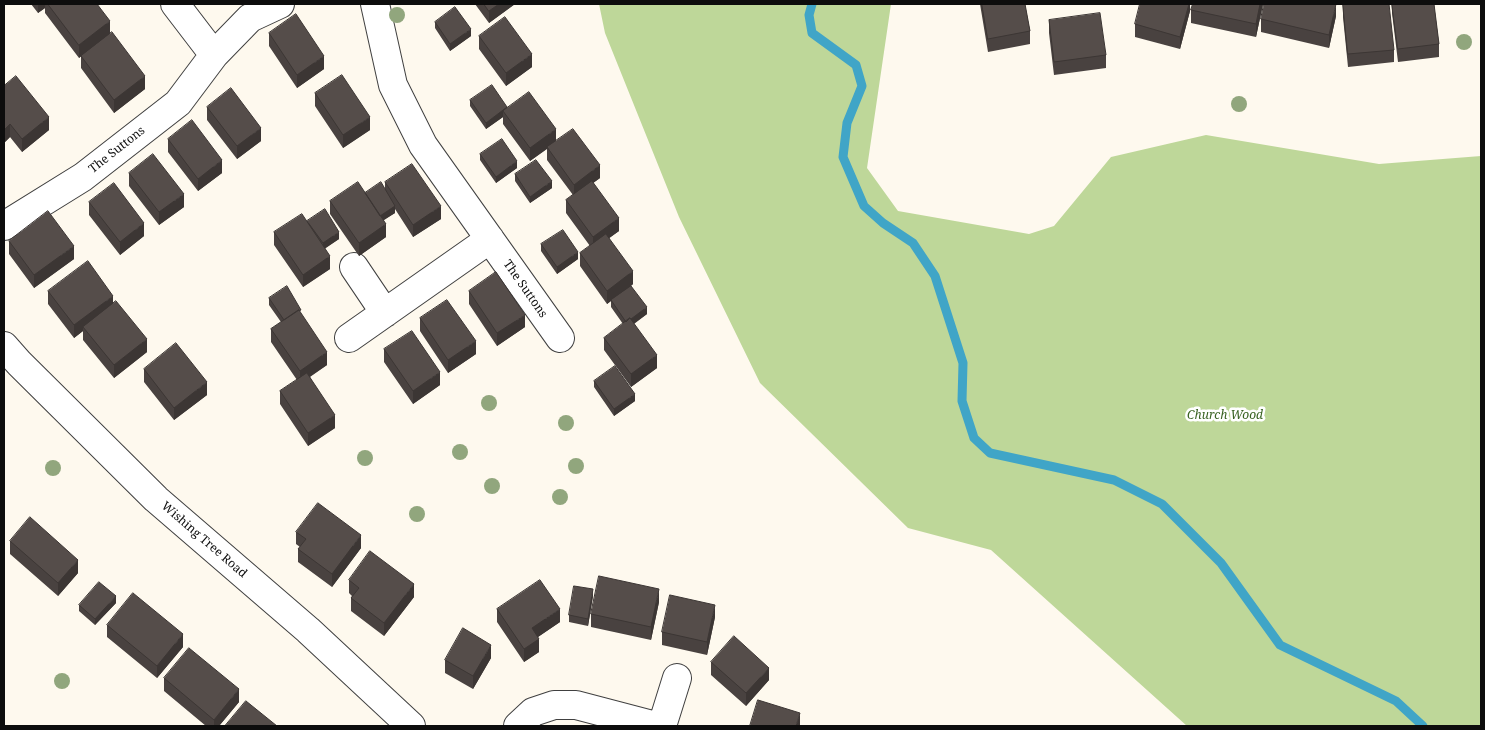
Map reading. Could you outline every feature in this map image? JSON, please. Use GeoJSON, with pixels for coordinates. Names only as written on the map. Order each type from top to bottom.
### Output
{"type":"FeatureCollection","features":[{"type":"Feature","properties":{"kind":"street"},"geometry":{"type":"LineString","coordinates":[[176,4],[214,55]]}},
{"type":"Feature","properties":{"kind":"street","name":"The Suttons"},"geometry":{"type":"LineString","coordinates":[[4,226],[83,177],[178,103],[214,55],[250,18],[280,4]]}},
{"type":"Feature","properties":{"kind":"street","name":"The Suttons"},"geometry":{"type":"LineString","coordinates":[[375,4],[393,85],[423,145],[560,338]]}},
{"type":"Feature","properties":{"kind":"street"},"geometry":{"type":"LineString","coordinates":[[349,338],[490,239]]}},
{"type":"Feature","properties":{"kind":"street"},"geometry":{"type":"LineString","coordinates":[[354,267],[385,313]]}},
{"type":"Feature","properties":{"kind":"street","name":"Wishing Tree Road"},"geometry":{"type":"LineString","coordinates":[[4,346],[18,363],[156,499],[308,630],[411,726]]}},
{"type":"Feature","properties":{"kind":"street"},"geometry":{"type":"LineString","coordinates":[[662,726],[677,678]]}},
{"type":"Feature","properties":{"kind":"street"},"geometry":{"type":"LineString","coordinates":[[518,726],[534,712],[547,707],[554,705],[576,705],[656,726]]}},
{"type":"Feature","properties":{"kind":"green space","name":"Church Wood"},"geometry":{"type":"Polygon","coordinates":[[[599,4],[891,4],[867,168],[898,211],[1029,234],[1054,226],[1111,157],[1206,135],[1379,164],[1481,156],[1481,726],[1187,726],[991,550],[908,528],[760,383],[679,217],[605,33],[599,4]]]}},
{"type":"Feature","properties":{"kind":"building"},"geometry":{"type":"Polygon","coordinates":[[[48,4],[97,4],[110,21],[79,45],[48,4]]]}},
{"type":"Feature","properties":{"kind":"building"},"geometry":{"type":"Polygon","coordinates":[[[484,4],[499,4],[489,11],[484,4]]]}},
{"type":"Feature","properties":{"kind":"building"},"geometry":{"type":"Polygon","coordinates":[[[982,4],[1025,4],[1030,31],[988,39],[982,4]]]}},
{"type":"Feature","properties":{"kind":"building"},"geometry":{"type":"Polygon","coordinates":[[[1140,4],[1189,4],[1180,37],[1135,24],[1140,4]]]}},
{"type":"Feature","properties":{"kind":"building"},"geometry":{"type":"Polygon","coordinates":[[[1193,4],[1260,4],[1256,24],[1191,10],[1193,4]]]}},
{"type":"Feature","properties":{"kind":"building"},"geometry":{"type":"Polygon","coordinates":[[[1264,4],[1336,4],[1329,35],[1261,19],[1264,4]]]}},
{"type":"Feature","properties":{"kind":"building"},"geometry":{"type":"Polygon","coordinates":[[[1343,4],[1389,4],[1394,50],[1348,54],[1343,4]]]}},
{"type":"Feature","properties":{"kind":"building"},"geometry":{"type":"Polygon","coordinates":[[[1392,4],[1434,4],[1439,44],[1398,49],[1392,4]]]}},
{"type":"Feature","properties":{"kind":"building"},"geometry":{"type":"Polygon","coordinates":[[[455,7],[471,29],[450,44],[435,22],[455,7]]]}},
{"type":"Feature","properties":{"kind":"building"},"geometry":{"type":"Polygon","coordinates":[[[1100,13],[1106,55],[1054,62],[1049,20],[1100,13]]]}},
{"type":"Feature","properties":{"kind":"building"},"geometry":{"type":"Polygon","coordinates":[[[296,14],[324,56],[297,75],[269,33],[296,14]]]}},
{"type":"Feature","properties":{"kind":"building"},"geometry":{"type":"Polygon","coordinates":[[[505,17],[532,54],[506,73],[479,36],[505,17]]]}},
{"type":"Feature","properties":{"kind":"building"},"geometry":{"type":"Polygon","coordinates":[[[112,32],[145,76],[114,100],[81,56],[112,32]]]}},
{"type":"Feature","properties":{"kind":"building"},"geometry":{"type":"Polygon","coordinates":[[[342,75],[370,117],[343,135],[315,93],[342,75]]]}},
{"type":"Feature","properties":{"kind":"building"},"geometry":{"type":"Polygon","coordinates":[[[16,76],[49,117],[22,139],[10,124],[4,130],[4,86],[16,76]]]}},
{"type":"Feature","properties":{"kind":"building"},"geometry":{"type":"Polygon","coordinates":[[[492,85],[507,107],[486,123],[470,100],[492,85]]]}},
{"type":"Feature","properties":{"kind":"building"},"geometry":{"type":"Polygon","coordinates":[[[231,88],[261,128],[237,146],[207,107],[231,88]]]}},
{"type":"Feature","properties":{"kind":"building"},"geometry":{"type":"Polygon","coordinates":[[[529,92],[556,129],[530,148],[503,111],[529,92]]]}},
{"type":"Feature","properties":{"kind":"building"},"geometry":{"type":"Polygon","coordinates":[[[192,120],[222,160],[198,179],[168,139],[192,120]]]}},
{"type":"Feature","properties":{"kind":"building"},"geometry":{"type":"Polygon","coordinates":[[[573,129],[600,165],[574,185],[547,147],[573,129]]]}},
{"type":"Feature","properties":{"kind":"building"},"geometry":{"type":"Polygon","coordinates":[[[502,139],[517,161],[496,177],[480,154],[502,139]]]}},
{"type":"Feature","properties":{"kind":"building"},"geometry":{"type":"Polygon","coordinates":[[[153,154],[184,194],[159,212],[129,173],[153,154]]]}},
{"type":"Feature","properties":{"kind":"building"},"geometry":{"type":"Polygon","coordinates":[[[536,160],[552,181],[530,197],[515,174],[536,160]]]}},
{"type":"Feature","properties":{"kind":"building"},"geometry":{"type":"Polygon","coordinates":[[[412,164],[441,206],[413,225],[385,182],[412,164]]]}},
{"type":"Feature","properties":{"kind":"building"},"geometry":{"type":"Polygon","coordinates":[[[592,181],[619,218],[593,237],[566,200],[592,181]]]}},
{"type":"Feature","properties":{"kind":"building"},"geometry":{"type":"Polygon","coordinates":[[[358,182],[386,224],[359,243],[330,201],[358,182]]]}},
{"type":"Feature","properties":{"kind":"building"},"geometry":{"type":"Polygon","coordinates":[[[381,182],[395,206],[380,216],[365,193],[381,182]]]}},
{"type":"Feature","properties":{"kind":"building"},"geometry":{"type":"Polygon","coordinates":[[[114,183],[144,223],[120,242],[89,202],[114,183]]]}},
{"type":"Feature","properties":{"kind":"building"},"geometry":{"type":"Polygon","coordinates":[[[325,209],[339,232],[323,243],[307,221],[325,209]]]}},
{"type":"Feature","properties":{"kind":"building"},"geometry":{"type":"Polygon","coordinates":[[[48,211],[74,246],[34,275],[9,241],[48,211]]]}},
{"type":"Feature","properties":{"kind":"building"},"geometry":{"type":"Polygon","coordinates":[[[302,214],[330,256],[303,275],[274,232],[302,214]]]}},
{"type":"Feature","properties":{"kind":"building"},"geometry":{"type":"Polygon","coordinates":[[[563,230],[578,252],[557,267],[541,244],[563,230]]]}},
{"type":"Feature","properties":{"kind":"building"},"geometry":{"type":"Polygon","coordinates":[[[606,234],[633,271],[607,291],[580,253],[606,234]]]}},
{"type":"Feature","properties":{"kind":"building"},"geometry":{"type":"Polygon","coordinates":[[[88,261],[113,296],[74,325],[48,291],[88,261]]]}},
{"type":"Feature","properties":{"kind":"building"},"geometry":{"type":"Polygon","coordinates":[[[496,272],[525,315],[497,333],[469,291],[496,272]]]}},
{"type":"Feature","properties":{"kind":"building"},"geometry":{"type":"Polygon","coordinates":[[[287,286],[301,310],[284,320],[269,298],[287,286]]]}},
{"type":"Feature","properties":{"kind":"building"},"geometry":{"type":"Polygon","coordinates":[[[631,286],[647,307],[626,322],[611,300],[631,286]]]}},
{"type":"Feature","properties":{"kind":"building"},"geometry":{"type":"Polygon","coordinates":[[[447,300],[476,341],[448,360],[420,318],[447,300]]]}},
{"type":"Feature","properties":{"kind":"building"},"geometry":{"type":"Polygon","coordinates":[[[116,301],[147,339],[114,365],[83,327],[116,301]]]}},
{"type":"Feature","properties":{"kind":"building"},"geometry":{"type":"Polygon","coordinates":[[[299,310],[327,352],[300,371],[271,329],[299,310]]]}},
{"type":"Feature","properties":{"kind":"building"},"geometry":{"type":"Polygon","coordinates":[[[630,318],[657,355],[631,374],[604,338],[630,318]]]}},
{"type":"Feature","properties":{"kind":"building"},"geometry":{"type":"Polygon","coordinates":[[[412,331],[440,372],[413,391],[384,349],[412,331]]]}},
{"type":"Feature","properties":{"kind":"building"},"geometry":{"type":"Polygon","coordinates":[[[176,343],[207,382],[174,408],[144,369],[176,343]]]}},
{"type":"Feature","properties":{"kind":"building"},"geometry":{"type":"Polygon","coordinates":[[[615,366],[635,394],[614,409],[594,381],[615,366]]]}},
{"type":"Feature","properties":{"kind":"building"},"geometry":{"type":"Polygon","coordinates":[[[307,373],[335,415],[308,433],[280,391],[307,373]]]}},
{"type":"Feature","properties":{"kind":"building"},"geometry":{"type":"Polygon","coordinates":[[[318,503],[361,535],[332,574],[298,549],[306,539],[296,532],[318,503]]]}},
{"type":"Feature","properties":{"kind":"building"},"geometry":{"type":"Polygon","coordinates":[[[30,517],[78,560],[58,583],[10,541],[30,517]]]}},
{"type":"Feature","properties":{"kind":"building"},"geometry":{"type":"Polygon","coordinates":[[[370,551],[414,584],[384,623],[351,598],[359,588],[349,580],[370,551]]]}},
{"type":"Feature","properties":{"kind":"building"},"geometry":{"type":"Polygon","coordinates":[[[599,576],[659,589],[651,627],[591,614],[599,576]]]}},
{"type":"Feature","properties":{"kind":"building"},"geometry":{"type":"Polygon","coordinates":[[[540,580],[560,609],[532,628],[539,639],[524,649],[497,609],[540,580]]]}},
{"type":"Feature","properties":{"kind":"building"},"geometry":{"type":"Polygon","coordinates":[[[99,582],[116,596],[95,619],[79,605],[99,582]]]}},
{"type":"Feature","properties":{"kind":"building"},"geometry":{"type":"Polygon","coordinates":[[[574,586],[593,589],[588,619],[569,615],[574,586]]]}},
{"type":"Feature","properties":{"kind":"building"},"geometry":{"type":"Polygon","coordinates":[[[133,593],[183,634],[157,666],[107,625],[133,593]]]}},
{"type":"Feature","properties":{"kind":"building"},"geometry":{"type":"Polygon","coordinates":[[[670,595],[715,605],[707,642],[662,632],[670,595]]]}},
{"type":"Feature","properties":{"kind":"building"},"geometry":{"type":"Polygon","coordinates":[[[463,628],[491,645],[473,676],[445,660],[463,628]]]}},
{"type":"Feature","properties":{"kind":"building"},"geometry":{"type":"Polygon","coordinates":[[[734,636],[769,668],[746,693],[711,662],[734,636]]]}},
{"type":"Feature","properties":{"kind":"building"},"geometry":{"type":"Polygon","coordinates":[[[189,648],[239,689],[214,720],[164,678],[189,648]]]}},
{"type":"Feature","properties":{"kind":"building"},"geometry":{"type":"Polygon","coordinates":[[[758,700],[800,713],[796,726],[750,726],[758,700]]]}},
{"type":"Feature","properties":{"kind":"building"},"geometry":{"type":"Polygon","coordinates":[[[246,701],[277,726],[225,726],[246,701]]]}},
{"type":"Feature","properties":{"kind":"waterway"},"geometry":{"type":"LineString","coordinates":[[812,4],[809,15],[812,33],[856,65],[862,86],[847,123],[843,157],[864,206],[883,223],[913,243],[935,276],[963,363],[962,401],[974,438],[990,453],[1114,480],[1162,504],[1221,563],[1280,645],[1396,701],[1423,726]]}}]}
